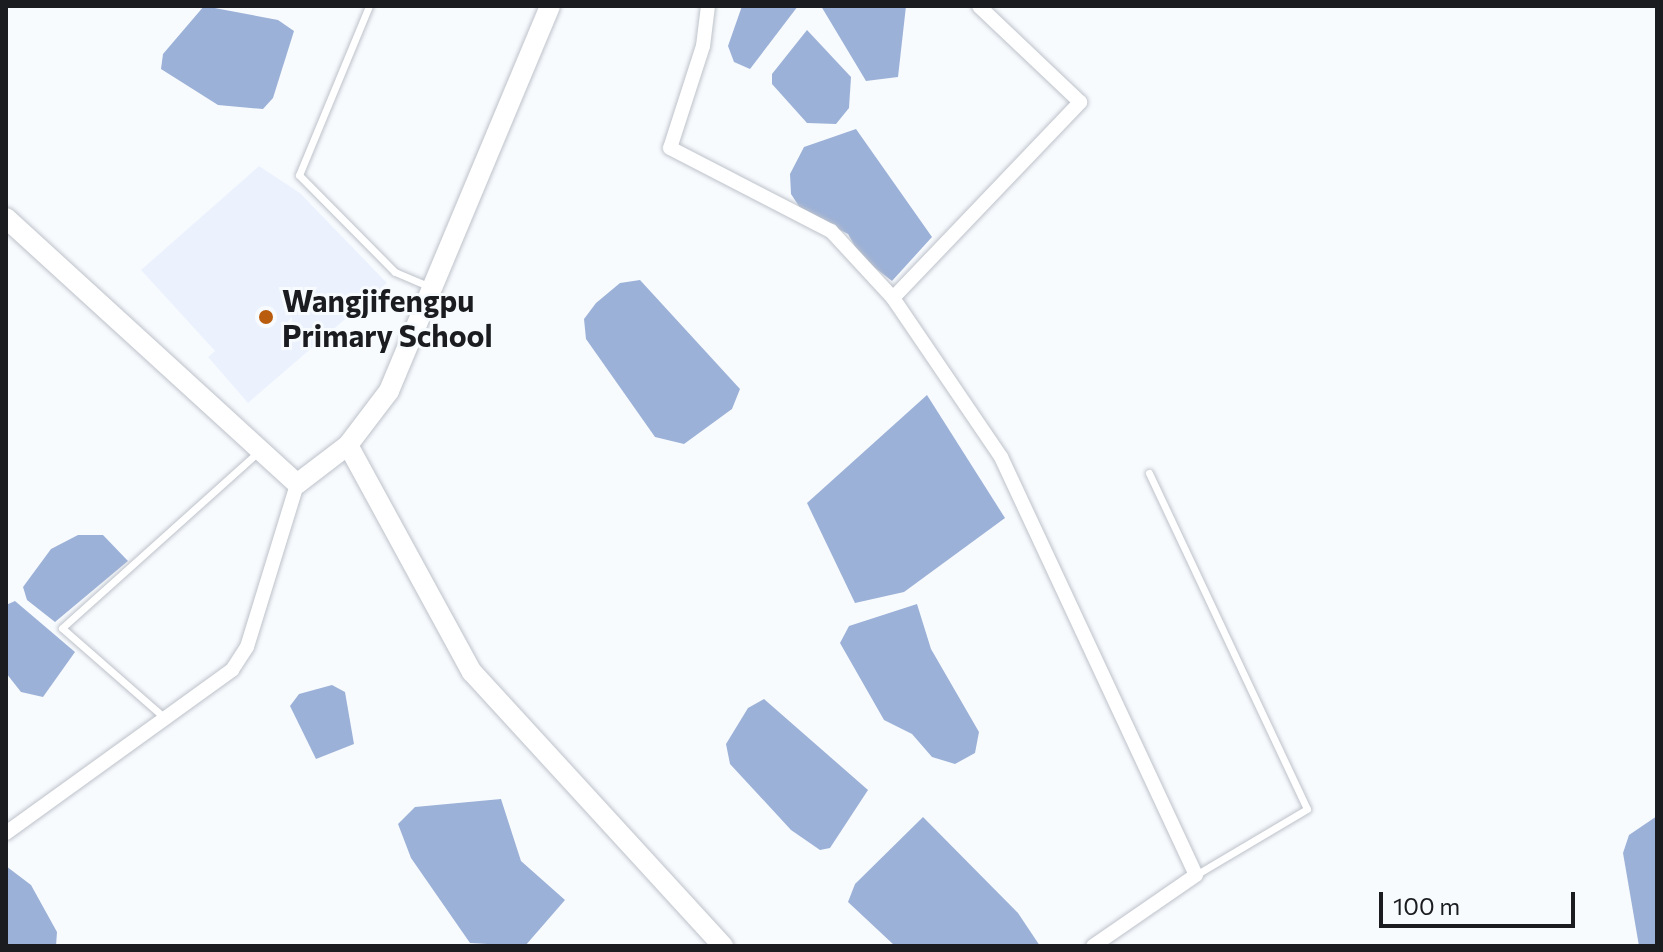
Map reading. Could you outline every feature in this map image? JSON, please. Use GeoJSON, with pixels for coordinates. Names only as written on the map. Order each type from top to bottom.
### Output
{"type":"FeatureCollection","features":[{"type":"Feature","properties":{"kind":"street"},"geometry":{"type":"LineString","coordinates":[[6,833],[166,719],[210,692],[247,647],[297,484],[348,445],[389,391],[436,289],[550,6]]}},
{"type":"Feature","properties":{"kind":"street"},"geometry":{"type":"LineString","coordinates":[[708,6],[703,46],[670,148],[831,231],[893,298],[1001,457],[1196,875],[1093,946]]}},
{"type":"Feature","properties":{"kind":"street"},"geometry":{"type":"LineString","coordinates":[[893,298],[1080,102],[979,6]]}},
{"type":"Feature","properties":{"kind":"street"},"geometry":{"type":"LineString","coordinates":[[6,218],[297,484]]}},
{"type":"Feature","properties":{"kind":"street"},"geometry":{"type":"LineString","coordinates":[[348,445],[472,672],[723,946]]}},
{"type":"Feature","properties":{"kind":"lane"},"geometry":{"type":"LineString","coordinates":[[369,6],[299,175],[395,272],[436,289]]}},
{"type":"Feature","properties":{"kind":"lane"},"geometry":{"type":"LineString","coordinates":[[166,719],[62,628],[261,450]]}},
{"type":"Feature","properties":{"kind":"lane"},"geometry":{"type":"LineString","coordinates":[[1149,473],[1307,809],[1196,875]]}},
{"type":"Feature","properties":{"kind":"shaded area","name":"Wangjifengpu Primary School"},"geometry":{"type":"Polygon","coordinates":[[[259,166],[300,193],[387,283],[248,403],[208,357],[215,351],[141,270],[259,166]]]}},
{"type":"Feature","properties":{"kind":"water"},"geometry":{"type":"Polygon","coordinates":[[[204,6],[278,20],[294,31],[273,98],[263,109],[218,105],[161,69],[163,54],[204,6]]]}},
{"type":"Feature","properties":{"kind":"water"},"geometry":{"type":"Polygon","coordinates":[[[742,6],[798,6],[750,69],[734,62],[728,46],[742,6]]]}},
{"type":"Feature","properties":{"kind":"water"},"geometry":{"type":"Polygon","coordinates":[[[821,6],[906,6],[898,77],[866,81],[821,6]]]}},
{"type":"Feature","properties":{"kind":"water"},"geometry":{"type":"Polygon","coordinates":[[[807,30],[851,77],[849,108],[836,124],[807,123],[772,84],[772,74],[807,30]]]}},
{"type":"Feature","properties":{"kind":"water"},"geometry":{"type":"Polygon","coordinates":[[[856,129],[932,237],[892,281],[861,257],[848,234],[802,211],[791,194],[790,174],[804,147],[856,129]]]}},
{"type":"Feature","properties":{"kind":"water"},"geometry":{"type":"Polygon","coordinates":[[[640,280],[740,389],[732,409],[684,444],[655,437],[586,339],[584,319],[596,303],[620,283],[640,280]]]}},
{"type":"Feature","properties":{"kind":"water"},"geometry":{"type":"Polygon","coordinates":[[[927,395],[1005,518],[904,592],[855,603],[807,503],[927,395]]]}},
{"type":"Feature","properties":{"kind":"water"},"geometry":{"type":"Polygon","coordinates":[[[78,535],[103,535],[128,561],[55,622],[27,600],[23,587],[51,549],[78,535]]]}},
{"type":"Feature","properties":{"kind":"water"},"geometry":{"type":"Polygon","coordinates":[[[15,601],[75,652],[43,697],[21,692],[6,673],[6,605],[15,601]]]}},
{"type":"Feature","properties":{"kind":"water"},"geometry":{"type":"Polygon","coordinates":[[[917,604],[931,649],[979,732],[975,753],[955,764],[932,757],[912,734],[884,720],[840,643],[849,626],[917,604]]]}},
{"type":"Feature","properties":{"kind":"water"},"geometry":{"type":"Polygon","coordinates":[[[332,685],[345,692],[354,744],[316,759],[290,706],[299,694],[332,685]]]}},
{"type":"Feature","properties":{"kind":"water"},"geometry":{"type":"Polygon","coordinates":[[[764,699],[868,790],[830,848],[820,850],[791,830],[730,764],[726,744],[748,708],[764,699]]]}},
{"type":"Feature","properties":{"kind":"water"},"geometry":{"type":"Polygon","coordinates":[[[501,799],[521,861],[565,900],[525,946],[470,943],[411,858],[398,824],[415,807],[501,799]]]}},
{"type":"Feature","properties":{"kind":"water"},"geometry":{"type":"Polygon","coordinates":[[[1657,816],[1657,946],[1639,946],[1623,853],[1629,835],[1657,816]]]}},
{"type":"Feature","properties":{"kind":"water"},"geometry":{"type":"Polygon","coordinates":[[[923,817],[1018,913],[1040,946],[895,946],[848,902],[855,884],[923,817]]]}},
{"type":"Feature","properties":{"kind":"water"},"geometry":{"type":"Polygon","coordinates":[[[6,866],[31,885],[57,932],[56,946],[6,946],[6,866]]]}},
{"type":"Feature","properties":{"kind":"place","name":"Wangjifengpu Primary School"},"geometry":{"type":"Point","coordinates":[266,317]}}]}
